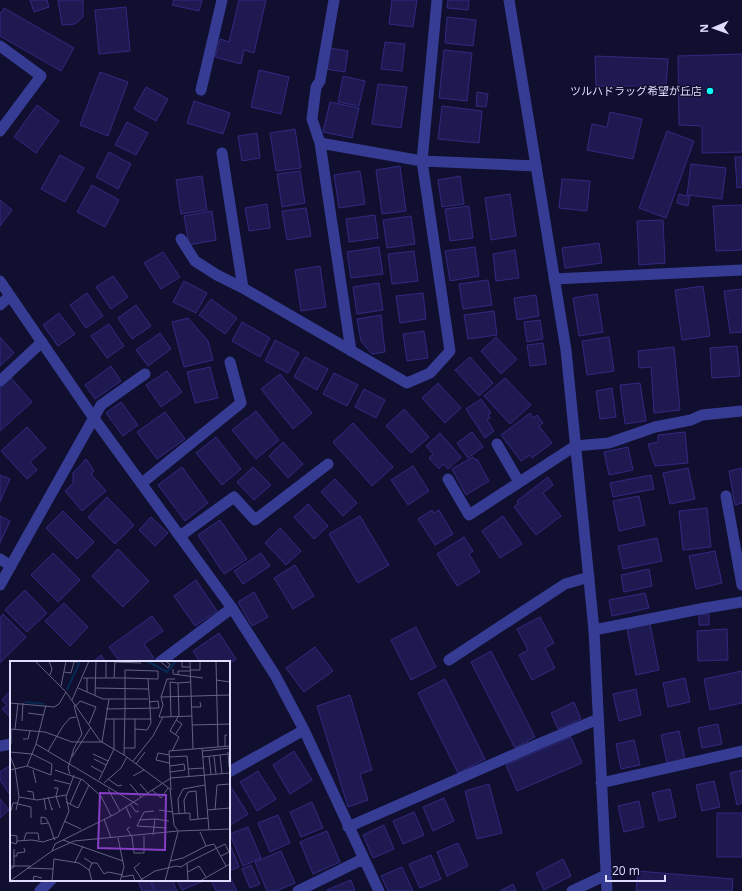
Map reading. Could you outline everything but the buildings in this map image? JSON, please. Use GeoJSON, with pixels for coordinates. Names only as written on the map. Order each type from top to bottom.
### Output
{"type":"FeatureCollection","features":[{"type":"Feature","properties":{"kind":"street"},"geometry":{"type":"LineString","coordinates":[[201,90],[222,0]]}},
{"type":"Feature","properties":{"kind":"street"},"geometry":{"type":"LineString","coordinates":[[334,0],[320,81],[316,87],[312,119],[320,143],[351,351]]}},
{"type":"Feature","properties":{"kind":"street"},"geometry":{"type":"LineString","coordinates":[[181,239],[195,261],[407,383],[430,373],[450,351],[422,161],[437,0]]}},
{"type":"Feature","properties":{"kind":"street"},"geometry":{"type":"LineString","coordinates":[[509,0],[566,350],[594,630],[607,891]]}},
{"type":"Feature","properties":{"kind":"street"},"geometry":{"type":"LineString","coordinates":[[0,46],[41,76],[0,131]]}},
{"type":"Feature","properties":{"kind":"street"},"geometry":{"type":"LineString","coordinates":[[320,143],[422,161],[536,166]]}},
{"type":"Feature","properties":{"kind":"street"},"geometry":{"type":"LineString","coordinates":[[222,153],[243,288]]}},
{"type":"Feature","properties":{"kind":"street"},"geometry":{"type":"LineString","coordinates":[[554,279],[742,270]]}},
{"type":"Feature","properties":{"kind":"street"},"geometry":{"type":"LineString","coordinates":[[0,281],[93,417],[232,608],[275,675],[304,730],[379,891]]}},
{"type":"Feature","properties":{"kind":"street"},"geometry":{"type":"LineString","coordinates":[[0,305],[10,296]]}},
{"type":"Feature","properties":{"kind":"street"},"geometry":{"type":"LineString","coordinates":[[0,381],[42,342]]}},
{"type":"Feature","properties":{"kind":"street"},"geometry":{"type":"LineString","coordinates":[[142,483],[241,403],[230,362]]}},
{"type":"Feature","properties":{"kind":"street"},"geometry":{"type":"LineString","coordinates":[[0,585],[101,405],[145,374]]}},
{"type":"Feature","properties":{"kind":"street"},"geometry":{"type":"LineString","coordinates":[[448,479],[469,515],[575,446],[609,443],[655,427],[691,420],[702,415],[742,411]]}},
{"type":"Feature","properties":{"kind":"street"},"geometry":{"type":"LineString","coordinates":[[496,444],[520,482]]}},
{"type":"Feature","properties":{"kind":"street"},"geometry":{"type":"LineString","coordinates":[[180,536],[234,497],[255,520],[328,464]]}},
{"type":"Feature","properties":{"kind":"street"},"geometry":{"type":"LineString","coordinates":[[726,496],[742,585]]}},
{"type":"Feature","properties":{"kind":"street"},"geometry":{"type":"LineString","coordinates":[[0,559],[11,566]]}},
{"type":"Feature","properties":{"kind":"street"},"geometry":{"type":"LineString","coordinates":[[450,660],[564,584],[589,577]]}},
{"type":"Feature","properties":{"kind":"street"},"geometry":{"type":"LineString","coordinates":[[594,630],[742,602]]}},
{"type":"Feature","properties":{"kind":"street"},"geometry":{"type":"LineString","coordinates":[[161,661],[232,608]]}},
{"type":"Feature","properties":{"kind":"street"},"geometry":{"type":"LineString","coordinates":[[348,827],[598,719]]}},
{"type":"Feature","properties":{"kind":"street"},"geometry":{"type":"LineString","coordinates":[[230,771],[304,730]]}},
{"type":"Feature","properties":{"kind":"street"},"geometry":{"type":"LineString","coordinates":[[0,746],[10,744]]}},
{"type":"Feature","properties":{"kind":"street"},"geometry":{"type":"LineString","coordinates":[[601,783],[742,751]]}},
{"type":"Feature","properties":{"kind":"street"},"geometry":{"type":"LineString","coordinates":[[298,891],[363,858]]}},
{"type":"Feature","properties":{"kind":"street"},"geometry":{"type":"LineString","coordinates":[[572,891],[606,875]]}},
{"type":"Feature","properties":{"kind":"street"},"geometry":{"type":"LineString","coordinates":[[40,891],[50,881]]}},
{"type":"Feature","properties":{"kind":"place","name":"ツルハドラッグ希望が丘店"},"geometry":{"type":"Point","coordinates":[710,91]}}]}
